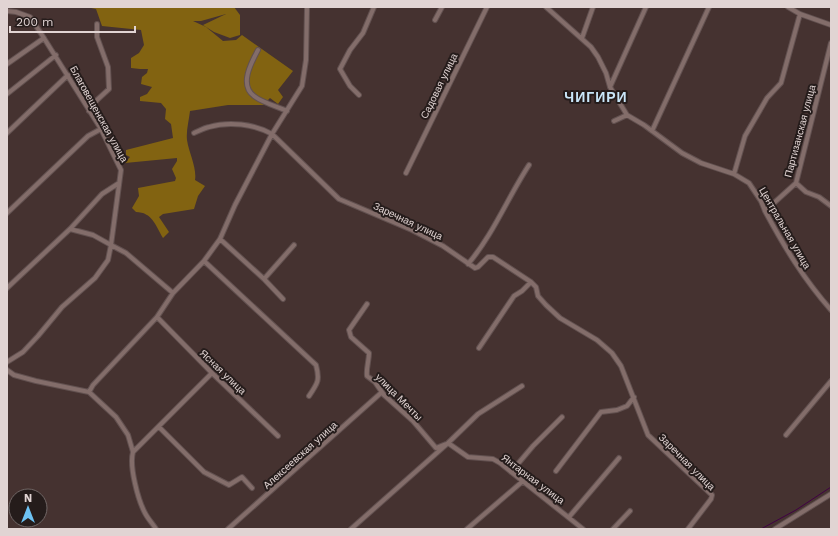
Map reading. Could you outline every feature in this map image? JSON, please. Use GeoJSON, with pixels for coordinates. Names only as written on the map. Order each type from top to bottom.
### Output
{"type":"FeatureCollection","features":[{"type":"Feature","properties":{"kind":"street"},"geometry":{"type":"LineString","coordinates":[[88,392],[157,317],[173,293],[204,261],[220,239],[235,204],[272,134],[302,86],[306,60],[307,7]]}},
{"type":"Feature","properties":{"kind":"street"},"geometry":{"type":"LineString","coordinates":[[359,95],[350,86],[340,69],[362,33],[374,7]]}},
{"type":"Feature","properties":{"kind":"street"},"geometry":{"type":"LineString","coordinates":[[435,20],[442,7]]}},
{"type":"Feature","properties":{"kind":"street","name":"Садовая улица"},"geometry":{"type":"LineString","coordinates":[[406,173],[487,7]]}},
{"type":"Feature","properties":{"kind":"street","name":"Центральная улица"},"geometry":{"type":"LineString","coordinates":[[546,7],[582,38],[598,57],[606,73],[610,87],[627,114],[682,153],[701,163],[734,174],[749,183],[798,269],[831,310]]}},
{"type":"Feature","properties":{"kind":"street"},"geometry":{"type":"LineString","coordinates":[[582,38],[593,7]]}},
{"type":"Feature","properties":{"kind":"street"},"geometry":{"type":"LineString","coordinates":[[610,87],[646,7]]}},
{"type":"Feature","properties":{"kind":"street"},"geometry":{"type":"LineString","coordinates":[[652,131],[709,7]]}},
{"type":"Feature","properties":{"kind":"street"},"geometry":{"type":"LineString","coordinates":[[791,8],[800,14],[831,25]]}},
{"type":"Feature","properties":{"kind":"street","name":"Благовещенская улица"},"geometry":{"type":"LineString","coordinates":[[7,11],[16,12],[30,17],[56,55],[101,129],[121,170],[108,260],[95,278],[62,307],[38,336],[22,352],[7,362]]}},
{"type":"Feature","properties":{"kind":"street"},"geometry":{"type":"LineString","coordinates":[[734,174],[745,136],[767,98],[781,83],[800,14]]}},
{"type":"Feature","properties":{"kind":"street"},"geometry":{"type":"LineString","coordinates":[[89,111],[97,100],[109,89],[108,67],[97,37],[97,24]]}},
{"type":"Feature","properties":{"kind":"street"},"geometry":{"type":"LineString","coordinates":[[7,64],[44,38]]}},
{"type":"Feature","properties":{"kind":"street","name":"Партизанская улица"},"geometry":{"type":"LineString","coordinates":[[765,211],[796,183],[831,43]]}},
{"type":"Feature","properties":{"kind":"street"},"geometry":{"type":"LineString","coordinates":[[258,50],[250,63],[247,78],[248,89],[254,97],[287,111]]}},
{"type":"Feature","properties":{"kind":"street"},"geometry":{"type":"LineString","coordinates":[[7,94],[56,55]]}},
{"type":"Feature","properties":{"kind":"street"},"geometry":{"type":"LineString","coordinates":[[7,133],[68,75]]}},
{"type":"Feature","properties":{"kind":"street"},"geometry":{"type":"LineString","coordinates":[[614,121],[627,114]]}},
{"type":"Feature","properties":{"kind":"street","name":"Заречная улица"},"geometry":{"type":"LineString","coordinates":[[194,133],[210,126],[231,124],[249,125],[263,129],[272,134],[339,199],[412,230],[443,246],[475,268],[478,267],[486,258],[493,257],[531,282],[536,287],[538,296],[542,301],[560,318],[597,340],[612,352],[621,366],[648,435],[712,495],[711,500],[688,529]]}},
{"type":"Feature","properties":{"kind":"street"},"geometry":{"type":"LineString","coordinates":[[7,213],[88,136],[101,129]]}},
{"type":"Feature","properties":{"kind":"street"},"geometry":{"type":"LineString","coordinates":[[468,264],[480,250],[529,165]]}},
{"type":"Feature","properties":{"kind":"street"},"geometry":{"type":"LineString","coordinates":[[7,288],[70,229],[102,194],[120,183]]}},
{"type":"Feature","properties":{"kind":"street"},"geometry":{"type":"LineString","coordinates":[[796,183],[806,192],[819,197],[831,206]]}},
{"type":"Feature","properties":{"kind":"street"},"geometry":{"type":"LineString","coordinates":[[70,229],[92,235],[126,253],[173,293]]}},
{"type":"Feature","properties":{"kind":"street"},"geometry":{"type":"LineString","coordinates":[[220,239],[264,279],[283,299]]}},
{"type":"Feature","properties":{"kind":"street"},"geometry":{"type":"LineString","coordinates":[[264,279],[294,245]]}},
{"type":"Feature","properties":{"kind":"street"},"geometry":{"type":"LineString","coordinates":[[204,261],[316,365],[319,377],[316,386],[309,396]]}},
{"type":"Feature","properties":{"kind":"street"},"geometry":{"type":"LineString","coordinates":[[479,348],[514,296],[522,291],[531,282]]}},
{"type":"Feature","properties":{"kind":"street","name":"улица Мечты"},"geometry":{"type":"LineString","coordinates":[[367,304],[349,330],[351,337],[369,353],[369,361],[366,372],[367,376],[375,382],[382,392],[413,421],[436,448],[448,443]]}},
{"type":"Feature","properties":{"kind":"street","name":"Ясная улица"},"geometry":{"type":"LineString","coordinates":[[157,317],[212,373],[278,436]]}},
{"type":"Feature","properties":{"kind":"street"},"geometry":{"type":"LineString","coordinates":[[7,370],[14,375],[36,381],[88,392],[116,417],[128,435],[133,452]]}},
{"type":"Feature","properties":{"kind":"street"},"geometry":{"type":"LineString","coordinates":[[156,529],[145,514],[141,502],[131,468],[133,452],[212,373]]}},
{"type":"Feature","properties":{"kind":"street"},"geometry":{"type":"LineString","coordinates":[[786,435],[831,381]]}},
{"type":"Feature","properties":{"kind":"street"},"geometry":{"type":"LineString","coordinates":[[351,529],[448,443],[478,414],[522,386]]}},
{"type":"Feature","properties":{"kind":"street","name":"Алексеевская улица"},"geometry":{"type":"LineString","coordinates":[[228,529],[382,392]]}},
{"type":"Feature","properties":{"kind":"street"},"geometry":{"type":"LineString","coordinates":[[556,471],[601,412],[617,410],[627,406],[634,397]]}},
{"type":"Feature","properties":{"kind":"street"},"geometry":{"type":"LineString","coordinates":[[512,472],[533,446],[562,417]]}},
{"type":"Feature","properties":{"kind":"street"},"geometry":{"type":"LineString","coordinates":[[159,427],[204,472],[229,485],[242,477],[252,488]]}},
{"type":"Feature","properties":{"kind":"street","name":"Янтарная улица"},"geometry":{"type":"LineString","coordinates":[[448,443],[468,458],[493,459],[500,463],[583,529]]}},
{"type":"Feature","properties":{"kind":"street"},"geometry":{"type":"LineString","coordinates":[[569,517],[619,458]]}},
{"type":"Feature","properties":{"kind":"street"},"geometry":{"type":"LineString","coordinates":[[467,529],[523,480]]}},
{"type":"Feature","properties":{"kind":"street"},"geometry":{"type":"LineString","coordinates":[[775,529],[831,494]]}},
{"type":"Feature","properties":{"kind":"street"},"geometry":{"type":"LineString","coordinates":[[613,529],[630,511]]}},
{"type":"Feature","properties":{"kind":"shaded area"},"geometry":{"type":"Polygon","coordinates":[[[86,7],[234,7],[240,15],[240,35],[230,38],[214,32],[203,25],[226,14],[201,21],[193,21],[206,27],[223,41],[236,40],[242,35],[293,71],[278,90],[283,97],[278,104],[270,98],[263,105],[228,105],[190,111],[187,140],[194,165],[195,180],[205,186],[198,196],[194,209],[163,214],[159,217],[169,232],[163,238],[156,224],[150,217],[146,214],[136,212],[132,208],[139,196],[138,188],[175,181],[176,178],[172,169],[177,161],[177,158],[125,163],[130,157],[126,155],[126,150],[173,138],[171,124],[165,119],[166,109],[161,103],[140,101],[140,97],[147,94],[152,87],[141,84],[142,77],[147,73],[148,69],[131,68],[131,58],[139,53],[144,45],[141,30],[102,26],[96,9],[86,7]]]}},
{"type":"Feature","properties":{"kind":"waterway"},"geometry":{"type":"LineString","coordinates":[[761,529],[796,510],[831,487]]}},
{"type":"Feature","properties":{"kind":"district","name":"ЧИГИРИ"},"geometry":{"type":"Point","coordinates":[596,97]}}]}
